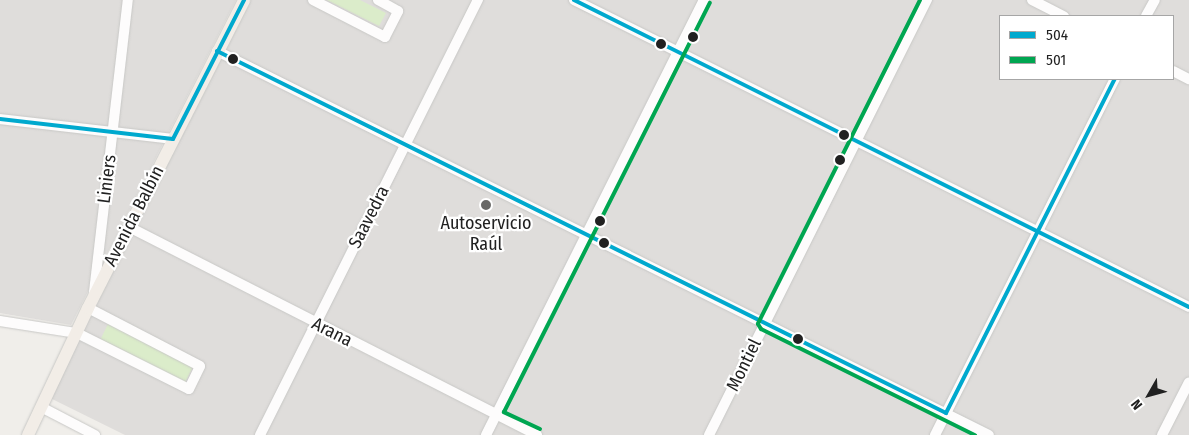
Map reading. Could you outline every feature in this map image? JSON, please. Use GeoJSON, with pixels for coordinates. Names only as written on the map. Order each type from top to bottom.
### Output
{"type":"FeatureCollection","features":[{"type":"Feature","properties":{"kind":"main road","name":"Avenida Balbín"},"geometry":{"type":"LineString","coordinates":[[28,435],[90,303],[244,0]]}},
{"type":"Feature","properties":{"kind":"street","name":"Liniers"},"geometry":{"type":"LineString","coordinates":[[90,303],[113,132],[128,0]]}},
{"type":"Feature","properties":{"kind":"street"},"geometry":{"type":"LineString","coordinates":[[314,0],[385,37],[398,11],[378,0]]}},
{"type":"Feature","properties":{"kind":"street","name":"Saavedra"},"geometry":{"type":"LineString","coordinates":[[260,435],[478,0]]}},
{"type":"Feature","properties":{"kind":"street"},"geometry":{"type":"LineString","coordinates":[[574,0],[1189,307]]}},
{"type":"Feature","properties":{"kind":"street"},"geometry":{"type":"LineString","coordinates":[[486,435],[704,0]]}},
{"type":"Feature","properties":{"kind":"street","name":"Montiel"},"geometry":{"type":"LineString","coordinates":[[709,435],[927,0]]}},
{"type":"Feature","properties":{"kind":"street"},"geometry":{"type":"LineString","coordinates":[[1032,0],[1062,15]]}},
{"type":"Feature","properties":{"kind":"street"},"geometry":{"type":"LineString","coordinates":[[1146,15],[1154,0]]}},
{"type":"Feature","properties":{"kind":"street"},"geometry":{"type":"LineString","coordinates":[[217,51],[989,435]]}},
{"type":"Feature","properties":{"kind":"street"},"geometry":{"type":"LineString","coordinates":[[1174,72],[1189,79]]}},
{"type":"Feature","properties":{"kind":"street"},"geometry":{"type":"LineString","coordinates":[[935,435],[1114,80]]}},
{"type":"Feature","properties":{"kind":"street"},"geometry":{"type":"LineString","coordinates":[[0,118],[173,139]]}},
{"type":"Feature","properties":{"kind":"street","name":"Arana"},"geometry":{"type":"LineString","coordinates":[[129,227],[537,435]]}},
{"type":"Feature","properties":{"kind":"street"},"geometry":{"type":"LineString","coordinates":[[0,321],[77,333],[189,389],[200,366],[90,303]]}},
{"type":"Feature","properties":{"kind":"street"},"geometry":{"type":"LineString","coordinates":[[1162,435],[1189,382]]}},
{"type":"Feature","properties":{"kind":"street"},"geometry":{"type":"LineString","coordinates":[[41,407],[95,435]]}},
{"type":"Feature","properties":{"kind":"shaded area"},"geometry":{"type":"Polygon","coordinates":[[[0,0],[236,0],[71,325],[0,313],[0,0]]]}},
{"type":"Feature","properties":{"kind":"shaded area"},"geometry":{"type":"Polygon","coordinates":[[[244,0],[1189,0],[1189,435],[125,435],[46,396],[244,0]]]}},
{"type":"Feature","properties":{"kind":"green space"},"geometry":{"type":"Polygon","coordinates":[[[327,0],[360,0],[386,13],[379,26],[327,0]]]}},
{"type":"Feature","properties":{"kind":"green space"},"geometry":{"type":"Polygon","coordinates":[[[108,324],[193,366],[185,383],[100,341],[108,324]]]}},
{"type":"Feature","properties":{"kind":"transit line","name":"504"},"geometry":{"type":"LineString","coordinates":[[0,119],[173,139],[244,0]]}},
{"type":"Feature","properties":{"kind":"transit line","name":"504"},"geometry":{"type":"LineString","coordinates":[[574,0],[1189,307]]}},
{"type":"Feature","properties":{"kind":"transit line","name":"501"},"geometry":{"type":"LineString","coordinates":[[920,0],[758,324],[761,329],[975,435]]}},
{"type":"Feature","properties":{"kind":"transit line","name":"501"},"geometry":{"type":"LineString","coordinates":[[540,429],[504,412],[710,3]]}},
{"type":"Feature","properties":{"kind":"transit line","name":"504"},"geometry":{"type":"LineString","coordinates":[[217,51],[946,413],[1114,80]]}},
{"type":"Feature","properties":{"kind":"place","name":"Autoservicio Raúl"},"geometry":{"type":"Point","coordinates":[486,205]}}]}
